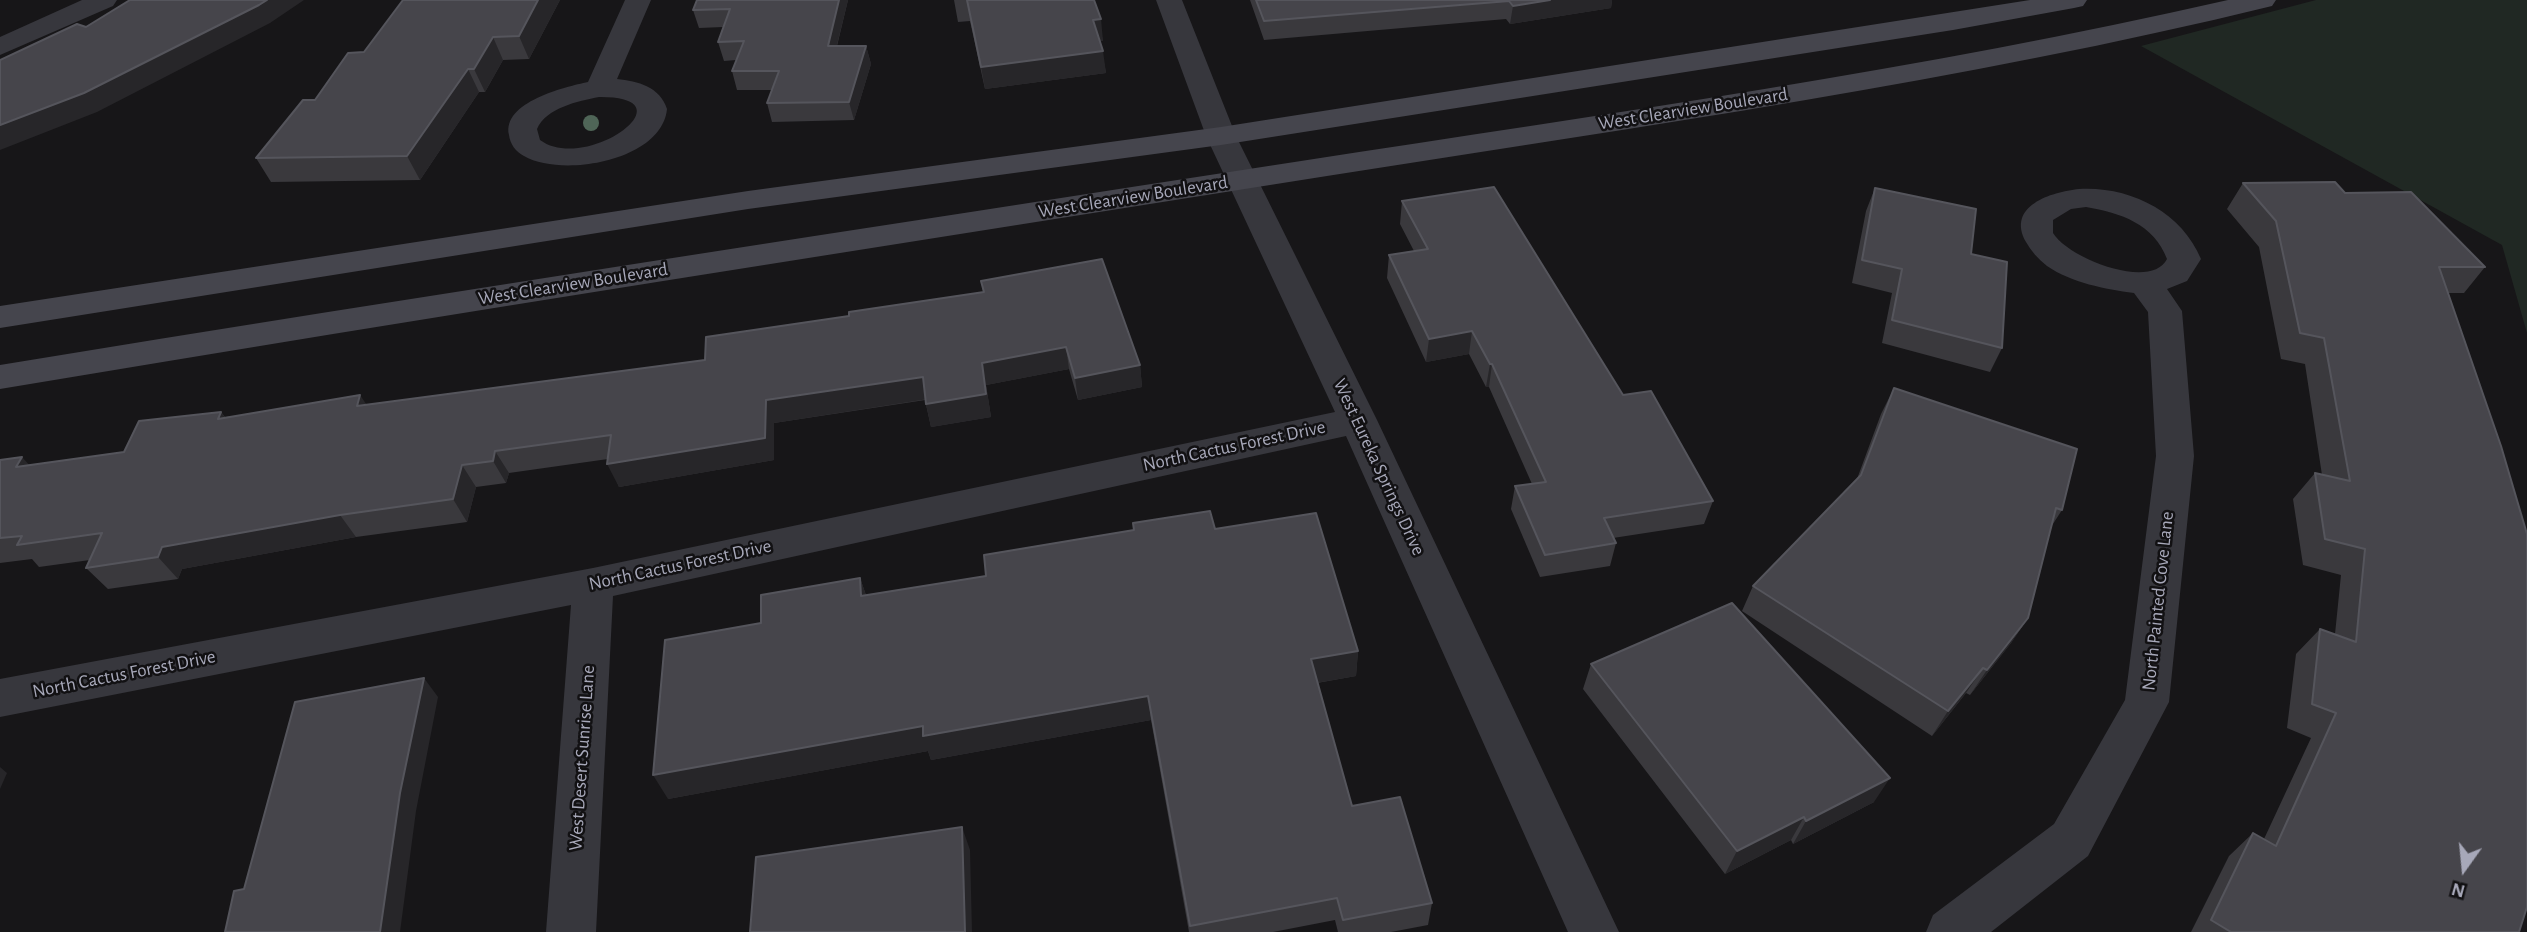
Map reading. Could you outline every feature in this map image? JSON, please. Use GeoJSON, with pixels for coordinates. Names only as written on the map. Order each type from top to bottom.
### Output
{"type":"FeatureCollection","features":[{"type":"Feature","properties":{"kind":"street"},"geometry":{"type":"LineString","coordinates":[[0,47],[104,0]]}},
{"type":"Feature","properties":{"kind":"street"},"geometry":{"type":"LineString","coordinates":[[599,88],[638,0]]}},
{"type":"Feature","properties":{"kind":"street","name":"West Eureka Springs Drive"},"geometry":{"type":"LineString","coordinates":[[1168,0],[1221,136],[1358,420],[1594,932]]}},
{"type":"Feature","properties":{"kind":"street"},"geometry":{"type":"LineString","coordinates":[[0,317],[748,200],[1221,136],[1953,22],[2074,0]]}},
{"type":"Feature","properties":{"kind":"street","name":"West Clearview Boulevard"},"geometry":{"type":"LineString","coordinates":[[0,377],[1761,99],[2081,42],[2263,0]]}},
{"type":"Feature","properties":{"kind":"street","name":"North Painted Cove Lane"},"geometry":{"type":"LineString","coordinates":[[1951,932],[2071,840],[2147,702],[2175,456],[2165,312],[2146,283]]}},
{"type":"Feature","properties":{"kind":"street","name":"North Cactus Forest Drive"},"geometry":{"type":"LineString","coordinates":[[0,698],[593,584],[1358,420]]}},
{"type":"Feature","properties":{"kind":"street","name":"West Desert Sunrise Lane"},"geometry":{"type":"LineString","coordinates":[[571,932],[593,584]]}},
{"type":"Feature","properties":{"kind":"shaded area"},"geometry":{"type":"Polygon","coordinates":[[[2316,0],[2527,0],[2527,333],[2502,245],[2141,46],[2316,0]]]}},
{"type":"Feature","properties":{"kind":"building"},"geometry":{"type":"Polygon","coordinates":[[[130,0],[267,0],[84,93],[0,125],[0,60],[77,24],[86,27],[130,0]]]}},
{"type":"Feature","properties":{"kind":"building"},"geometry":{"type":"Polygon","coordinates":[[[403,0],[538,0],[519,36],[493,37],[474,69],[468,69],[407,156],[256,158],[303,100],[315,100],[348,53],[364,52],[403,0]]]}},
{"type":"Feature","properties":{"kind":"building"},"geometry":{"type":"Polygon","coordinates":[[[697,0],[839,0],[828,46],[866,46],[849,102],[767,103],[779,71],[732,71],[744,41],[718,42],[730,9],[693,10],[697,0]]]}},
{"type":"Feature","properties":{"kind":"building"},"geometry":{"type":"Polygon","coordinates":[[[967,0],[1094,0],[1101,19],[1093,20],[1103,51],[981,67],[967,0]]]}},
{"type":"Feature","properties":{"kind":"building"},"geometry":{"type":"Polygon","coordinates":[[[1256,0],[1550,0],[1513,6],[1509,1],[1264,21],[1256,0]]]}},
{"type":"Feature","properties":{"kind":"building"},"geometry":{"type":"Polygon","coordinates":[[[2335,182],[2345,193],[2411,192],[2485,267],[2439,267],[2501,446],[2527,534],[2527,907],[2519,932],[2231,932],[2211,920],[2253,833],[2276,846],[2336,713],[2312,704],[2320,629],[2356,642],[2365,549],[2325,539],[2315,473],[2350,481],[2324,338],[2300,333],[2276,221],[2243,183],[2335,182]]]}},
{"type":"Feature","properties":{"kind":"building"},"geometry":{"type":"Polygon","coordinates":[[[1494,187],[1623,395],[1651,391],[1713,501],[1604,518],[1616,543],[1545,555],[1515,486],[1546,482],[1492,364],[1472,331],[1429,339],[1389,255],[1428,249],[1402,201],[1494,187]]]}},
{"type":"Feature","properties":{"kind":"building"},"geometry":{"type":"Polygon","coordinates":[[[1875,188],[1976,209],[1971,254],[2007,262],[2002,348],[1892,320],[1902,269],[1862,260],[1875,188]]]}},
{"type":"Feature","properties":{"kind":"building"},"geometry":{"type":"Polygon","coordinates":[[[1102,259],[1140,365],[1075,378],[1066,347],[982,363],[986,394],[926,404],[923,377],[766,400],[765,438],[607,464],[611,435],[495,451],[493,461],[462,465],[453,499],[340,515],[162,547],[158,557],[86,568],[102,533],[17,545],[22,536],[0,538],[0,460],[22,457],[16,467],[124,452],[139,421],[221,412],[218,419],[360,395],[357,406],[705,360],[706,337],[849,316],[849,312],[984,292],[981,281],[1102,259]]]}},
{"type":"Feature","properties":{"kind":"building"},"geometry":{"type":"Polygon","coordinates":[[[1894,388],[2077,449],[2062,510],[2056,508],[2028,618],[1987,670],[1983,668],[1948,711],[1753,586],[1861,475],[1894,388]]]}},
{"type":"Feature","properties":{"kind":"building"},"geometry":{"type":"Polygon","coordinates":[[[1210,511],[1215,529],[1316,513],[1358,651],[1311,659],[1352,806],[1400,797],[1432,903],[1343,920],[1337,898],[1190,926],[1148,696],[923,736],[923,726],[653,775],[665,640],[761,623],[761,595],[860,578],[861,596],[986,576],[984,555],[1134,530],[1133,523],[1210,511]]]}},
{"type":"Feature","properties":{"kind":"building"},"geometry":{"type":"Polygon","coordinates":[[[1732,603],[1890,778],[1806,821],[1804,817],[1737,851],[1591,664],[1732,603]]]}},
{"type":"Feature","properties":{"kind":"building"},"geometry":{"type":"Polygon","coordinates":[[[424,678],[400,793],[380,932],[225,932],[234,891],[244,889],[295,702],[424,678]]]}},
{"type":"Feature","properties":{"kind":"building"},"geometry":{"type":"Polygon","coordinates":[[[962,827],[965,932],[750,932],[756,857],[962,827]]]}}]}
